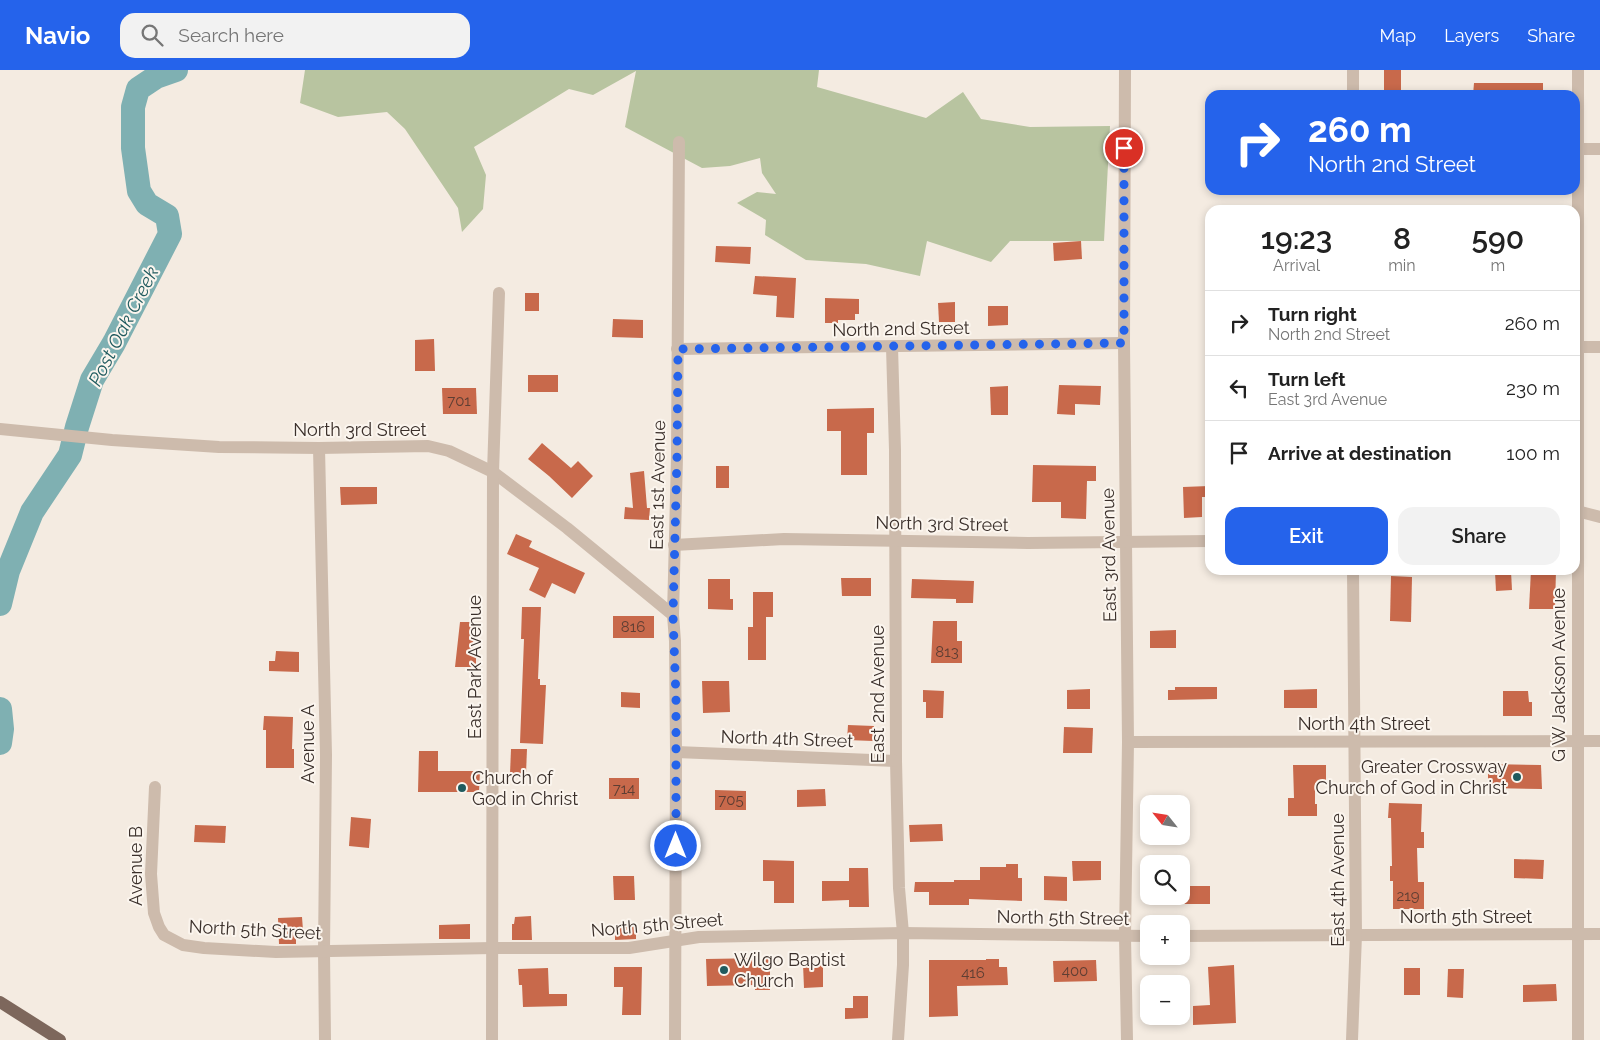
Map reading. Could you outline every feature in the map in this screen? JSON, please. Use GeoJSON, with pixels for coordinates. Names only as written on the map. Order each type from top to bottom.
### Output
{"type":"FeatureCollection","features":[{"type":"Feature","properties":{"kind":"main road"},"geometry":{"type":"LineString","coordinates":[[0,1002],[60,1040]]}},
{"type":"Feature","properties":{"kind":"street","name":"East 3rd Avenue"},"geometry":{"type":"LineString","coordinates":[[1125,70],[1124,343],[1128,742],[1125,936],[1128,1040]]}},
{"type":"Feature","properties":{"kind":"street"},"geometry":{"type":"LineString","coordinates":[[1353,70],[1353,90]]}},
{"type":"Feature","properties":{"kind":"street","name":"G W Jackson Avenue"},"geometry":{"type":"LineString","coordinates":[[1577,90],[1578,70]]}},
{"type":"Feature","properties":{"kind":"street","name":"East 1st Avenue"},"geometry":{"type":"LineString","coordinates":[[675,1040],[676,752],[673,615],[677,457],[678,142]]}},
{"type":"Feature","properties":{"kind":"street"},"geometry":{"type":"LineString","coordinates":[[1580,149],[1600,149]]}},
{"type":"Feature","properties":{"kind":"street","name":"East Park Avenue"},"geometry":{"type":"LineString","coordinates":[[492,1040],[493,472],[499,293]]}},
{"type":"Feature","properties":{"kind":"street","name":"North 2nd Street"},"geometry":{"type":"LineString","coordinates":[[678,349],[1124,343]]}},
{"type":"Feature","properties":{"kind":"street","name":"East 2nd Avenue"},"geometry":{"type":"LineString","coordinates":[[892,347],[895,450],[896,761],[899,888],[903,934],[898,1040]]}},
{"type":"Feature","properties":{"kind":"street"},"geometry":{"type":"LineString","coordinates":[[1580,347],[1600,347]]}},
{"type":"Feature","properties":{"kind":"street","name":"North 3rd Street"},"geometry":{"type":"LineString","coordinates":[[0,429],[112,440],[219,447],[428,446],[449,451],[493,472],[567,528],[673,615]]}},
{"type":"Feature","properties":{"kind":"street","name":"Avenue A"},"geometry":{"type":"LineString","coordinates":[[319,448],[326,755],[325,1040]]}},
{"type":"Feature","properties":{"kind":"street"},"geometry":{"type":"LineString","coordinates":[[1580,512],[1600,517]]}},
{"type":"Feature","properties":{"kind":"street","name":"North 3rd Street"},"geometry":{"type":"LineString","coordinates":[[674,545],[784,539],[1028,543],[1205,541]]}},
{"type":"Feature","properties":{"kind":"street","name":"East 4th Avenue"},"geometry":{"type":"LineString","coordinates":[[1352,1040],[1356,936],[1353,575]]}},
{"type":"Feature","properties":{"kind":"street","name":"G W Jackson Avenue"},"geometry":{"type":"LineString","coordinates":[[1576,575],[1578,1040]]}},
{"type":"Feature","properties":{"kind":"street","name":"North 4th Street"},"geometry":{"type":"LineString","coordinates":[[1128,742],[1600,741]]}},
{"type":"Feature","properties":{"kind":"street","name":"North 4th Street"},"geometry":{"type":"LineString","coordinates":[[676,752],[896,761]]}},
{"type":"Feature","properties":{"kind":"street","name":"Avenue B"},"geometry":{"type":"LineString","coordinates":[[155,787],[151,874],[154,913],[159,927],[170,938]]}},
{"type":"Feature","properties":{"kind":"street","name":"North 5th Street"},"geometry":{"type":"LineString","coordinates":[[170,938],[183,945],[204,948],[276,952],[493,948],[629,948],[699,937],[903,934],[1140,936]]}},
{"type":"Feature","properties":{"kind":"street","name":"North 5th Street"},"geometry":{"type":"LineString","coordinates":[[1190,936],[1600,934]]}},
{"type":"Feature","properties":{"kind":"green space"},"geometry":{"type":"Polygon","coordinates":[[[305,70],[819,70],[817,87],[926,118],[963,92],[981,119],[1030,127],[1110,126],[1104,241],[1010,241],[991,262],[927,241],[920,276],[866,264],[806,260],[765,235],[766,220],[737,203],[757,192],[776,194],[762,173],[760,158],[730,166],[702,168],[625,127],[636,71],[593,95],[569,89],[474,147],[486,175],[483,209],[462,232],[458,208],[405,129],[387,112],[338,117],[300,103],[305,70]]]}},
{"type":"Feature","properties":{"kind":"building"},"geometry":{"type":"Polygon","coordinates":[[[1384,70],[1401,70],[1401,90],[1384,90],[1384,70]]]}},
{"type":"Feature","properties":{"kind":"building"},"geometry":{"type":"Polygon","coordinates":[[[1474,83],[1543,83],[1543,90],[1473,90],[1474,83]]]}},
{"type":"Feature","properties":{"kind":"building"},"geometry":{"type":"Polygon","coordinates":[[[1081,241],[1082,259],[1054,261],[1053,243],[1081,241]]]}},
{"type":"Feature","properties":{"kind":"building"},"geometry":{"type":"Polygon","coordinates":[[[716,246],[751,247],[750,264],[715,262],[716,246]]]}},
{"type":"Feature","properties":{"kind":"building"},"geometry":{"type":"Polygon","coordinates":[[[755,276],[796,278],[794,318],[776,317],[777,296],[753,294],[755,276]]]}},
{"type":"Feature","properties":{"kind":"building"},"geometry":{"type":"Polygon","coordinates":[[[525,293],[539,293],[539,311],[525,311],[525,293]]]}},
{"type":"Feature","properties":{"kind":"building"},"geometry":{"type":"Polygon","coordinates":[[[825,298],[859,299],[859,314],[855,314],[855,320],[838,320],[838,323],[825,323],[825,298]]]}},
{"type":"Feature","properties":{"kind":"building"},"geometry":{"type":"Polygon","coordinates":[[[955,302],[955,322],[939,322],[938,303],[955,302]]]}},
{"type":"Feature","properties":{"kind":"building"},"geometry":{"type":"Polygon","coordinates":[[[988,306],[1008,306],[1008,325],[988,326],[988,306]]]}},
{"type":"Feature","properties":{"kind":"building"},"geometry":{"type":"Polygon","coordinates":[[[613,319],[643,320],[643,338],[612,337],[613,319]]]}},
{"type":"Feature","properties":{"kind":"building"},"geometry":{"type":"Polygon","coordinates":[[[434,339],[435,371],[415,371],[415,340],[434,339]]]}},
{"type":"Feature","properties":{"kind":"building"},"geometry":{"type":"Polygon","coordinates":[[[528,375],[558,375],[558,392],[528,392],[528,375]]]}},
{"type":"Feature","properties":{"kind":"building"},"geometry":{"type":"Polygon","coordinates":[[[1059,385],[1101,386],[1100,405],[1075,404],[1075,415],[1057,414],[1059,385]]]}},
{"type":"Feature","properties":{"kind":"building"},"geometry":{"type":"Polygon","coordinates":[[[1008,386],[1008,415],[991,415],[990,387],[1008,386]]]}},
{"type":"Feature","properties":{"kind":"building"},"geometry":{"type":"Polygon","coordinates":[[[442,388],[476,388],[477,414],[443,414],[442,388]]]}},
{"type":"Feature","properties":{"kind":"building"},"geometry":{"type":"Polygon","coordinates":[[[874,408],[874,433],[867,433],[867,475],[841,475],[841,431],[827,431],[827,409],[874,408]]]}},
{"type":"Feature","properties":{"kind":"building"},"geometry":{"type":"Polygon","coordinates":[[[542,443],[571,468],[578,461],[593,476],[572,498],[528,459],[542,443]]]}},
{"type":"Feature","properties":{"kind":"building"},"geometry":{"type":"Polygon","coordinates":[[[1033,465],[1096,466],[1096,481],[1087,481],[1086,519],[1061,518],[1061,502],[1032,502],[1033,465]]]}},
{"type":"Feature","properties":{"kind":"building"},"geometry":{"type":"Polygon","coordinates":[[[716,466],[729,466],[729,488],[716,488],[716,466]]]}},
{"type":"Feature","properties":{"kind":"building"},"geometry":{"type":"Polygon","coordinates":[[[644,471],[647,508],[650,508],[649,520],[624,519],[625,507],[633,508],[630,473],[644,471]]]}},
{"type":"Feature","properties":{"kind":"building"},"geometry":{"type":"Polygon","coordinates":[[[1205,486],[1205,497],[1202,497],[1202,517],[1184,518],[1183,487],[1205,486]]]}},
{"type":"Feature","properties":{"kind":"building"},"geometry":{"type":"Polygon","coordinates":[[[340,487],[377,487],[377,504],[341,505],[340,487]]]}},
{"type":"Feature","properties":{"kind":"building"},"geometry":{"type":"Polygon","coordinates":[[[516,534],[532,541],[529,547],[585,573],[575,594],[552,583],[545,598],[529,590],[539,568],[507,554],[516,534]]]}},
{"type":"Feature","properties":{"kind":"building"},"geometry":{"type":"Polygon","coordinates":[[[1495,575],[1511,575],[1512,590],[1496,591],[1495,575]]]}},
{"type":"Feature","properties":{"kind":"building"},"geometry":{"type":"Polygon","coordinates":[[[1531,575],[1556,575],[1555,609],[1529,609],[1531,575]]]}},
{"type":"Feature","properties":{"kind":"building"},"geometry":{"type":"Polygon","coordinates":[[[1391,576],[1412,577],[1411,622],[1390,621],[1391,576]]]}},
{"type":"Feature","properties":{"kind":"building"},"geometry":{"type":"Polygon","coordinates":[[[841,578],[871,578],[871,596],[842,596],[841,578]]]}},
{"type":"Feature","properties":{"kind":"building"},"geometry":{"type":"Polygon","coordinates":[[[708,579],[730,579],[730,599],[733,599],[733,610],[708,609],[708,579]]]}},
{"type":"Feature","properties":{"kind":"building"},"geometry":{"type":"Polygon","coordinates":[[[912,579],[974,581],[973,603],[956,603],[956,599],[911,598],[912,579]]]}},
{"type":"Feature","properties":{"kind":"building"},"geometry":{"type":"Polygon","coordinates":[[[753,592],[773,592],[773,617],[766,617],[766,660],[748,660],[748,627],[753,627],[753,592]]]}},
{"type":"Feature","properties":{"kind":"building"},"geometry":{"type":"Polygon","coordinates":[[[522,607],[541,607],[538,679],[540,679],[540,685],[546,685],[543,744],[520,743],[524,639],[521,639],[522,607]]]}},
{"type":"Feature","properties":{"kind":"building"},"geometry":{"type":"Polygon","coordinates":[[[613,616],[654,616],[654,638],[613,638],[613,616]]]}},
{"type":"Feature","properties":{"kind":"building"},"geometry":{"type":"Polygon","coordinates":[[[933,621],[957,621],[957,641],[962,641],[962,663],[931,663],[933,621]]]}},
{"type":"Feature","properties":{"kind":"building"},"geometry":{"type":"Polygon","coordinates":[[[460,622],[474,622],[473,650],[476,650],[476,667],[455,667],[460,622]]]}},
{"type":"Feature","properties":{"kind":"building"},"geometry":{"type":"Polygon","coordinates":[[[1176,630],[1176,648],[1150,648],[1150,631],[1176,630]]]}},
{"type":"Feature","properties":{"kind":"building"},"geometry":{"type":"Polygon","coordinates":[[[276,651],[299,652],[299,672],[269,671],[269,661],[275,661],[276,651]]]}},
{"type":"Feature","properties":{"kind":"building"},"geometry":{"type":"Polygon","coordinates":[[[702,681],[729,681],[730,712],[703,713],[702,681]]]}},
{"type":"Feature","properties":{"kind":"building"},"geometry":{"type":"Polygon","coordinates":[[[1175,687],[1217,687],[1217,699],[1168,700],[1168,690],[1175,690],[1175,687]]]}},
{"type":"Feature","properties":{"kind":"building"},"geometry":{"type":"Polygon","coordinates":[[[1090,689],[1090,709],[1067,709],[1067,690],[1090,689]]]}},
{"type":"Feature","properties":{"kind":"building"},"geometry":{"type":"Polygon","coordinates":[[[1317,689],[1317,708],[1284,708],[1284,690],[1317,689]]]}},
{"type":"Feature","properties":{"kind":"building"},"geometry":{"type":"Polygon","coordinates":[[[923,690],[944,691],[943,718],[926,718],[926,702],[923,702],[923,690]]]}},
{"type":"Feature","properties":{"kind":"building"},"geometry":{"type":"Polygon","coordinates":[[[1503,691],[1528,691],[1529,702],[1532,702],[1532,716],[1503,716],[1503,691]]]}},
{"type":"Feature","properties":{"kind":"building"},"geometry":{"type":"Polygon","coordinates":[[[621,692],[640,693],[640,708],[621,707],[621,692]]]}},
{"type":"Feature","properties":{"kind":"building"},"geometry":{"type":"Polygon","coordinates":[[[264,716],[293,717],[292,749],[294,749],[294,768],[266,768],[266,730],[263,730],[264,716]]]}},
{"type":"Feature","properties":{"kind":"building"},"geometry":{"type":"Polygon","coordinates":[[[848,725],[874,726],[873,741],[847,740],[848,725]]]}},
{"type":"Feature","properties":{"kind":"building"},"geometry":{"type":"Polygon","coordinates":[[[1064,727],[1093,728],[1092,753],[1063,753],[1064,727]]]}},
{"type":"Feature","properties":{"kind":"building"},"geometry":{"type":"Polygon","coordinates":[[[511,749],[527,749],[526,774],[510,774],[511,749]]]}},
{"type":"Feature","properties":{"kind":"building"},"geometry":{"type":"Polygon","coordinates":[[[419,751],[438,751],[438,771],[480,771],[479,792],[418,792],[419,751]]]}},
{"type":"Feature","properties":{"kind":"building","name":"Greater Crossway Church of God in Christ"},"geometry":{"type":"Polygon","coordinates":[[[1488,764],[1541,765],[1542,789],[1488,788],[1488,764]]]}},
{"type":"Feature","properties":{"kind":"building"},"geometry":{"type":"Polygon","coordinates":[[[1293,765],[1326,765],[1326,783],[1315,783],[1317,816],[1288,816],[1288,798],[1294,798],[1293,765]]]}},
{"type":"Feature","properties":{"kind":"building"},"geometry":{"type":"Polygon","coordinates":[[[609,778],[639,778],[639,799],[609,799],[609,778]]]}},
{"type":"Feature","properties":{"kind":"building"},"geometry":{"type":"Polygon","coordinates":[[[825,789],[826,806],[797,807],[797,790],[825,789]]]}},
{"type":"Feature","properties":{"kind":"building"},"geometry":{"type":"Polygon","coordinates":[[[715,790],[746,791],[746,810],[715,810],[715,790]]]}},
{"type":"Feature","properties":{"kind":"building"},"geometry":{"type":"Polygon","coordinates":[[[1389,803],[1422,804],[1421,832],[1424,832],[1424,848],[1417,848],[1418,882],[1424,882],[1424,909],[1393,909],[1393,881],[1390,881],[1390,866],[1392,866],[1391,818],[1388,818],[1389,803]]]}},
{"type":"Feature","properties":{"kind":"building"},"geometry":{"type":"Polygon","coordinates":[[[351,817],[371,819],[369,848],[349,846],[351,817]]]}},
{"type":"Feature","properties":{"kind":"building"},"geometry":{"type":"Polygon","coordinates":[[[942,824],[943,841],[910,842],[909,825],[942,824]]]}},
{"type":"Feature","properties":{"kind":"building"},"geometry":{"type":"Polygon","coordinates":[[[195,825],[226,826],[225,843],[194,842],[195,825]]]}},
{"type":"Feature","properties":{"kind":"building"},"geometry":{"type":"Polygon","coordinates":[[[1514,859],[1544,860],[1543,879],[1514,878],[1514,859]]]}},
{"type":"Feature","properties":{"kind":"building"},"geometry":{"type":"Polygon","coordinates":[[[763,860],[794,861],[794,903],[774,903],[774,881],[763,881],[763,860]]]}},
{"type":"Feature","properties":{"kind":"building"},"geometry":{"type":"Polygon","coordinates":[[[1072,861],[1101,861],[1101,880],[1073,881],[1072,861]]]}},
{"type":"Feature","properties":{"kind":"building"},"geometry":{"type":"Polygon","coordinates":[[[1006,864],[1018,864],[1018,878],[1022,878],[1022,901],[969,899],[969,905],[929,905],[929,892],[914,892],[915,882],[980,880],[980,867],[1006,867],[1006,864]]]}},
{"type":"Feature","properties":{"kind":"building"},"geometry":{"type":"Polygon","coordinates":[[[849,868],[868,868],[869,907],[849,907],[849,900],[822,901],[822,881],[849,881],[849,868]]]}},
{"type":"Feature","properties":{"kind":"building"},"geometry":{"type":"Polygon","coordinates":[[[613,876],[634,876],[635,900],[614,900],[613,876]]]}},
{"type":"Feature","properties":{"kind":"building"},"geometry":{"type":"Polygon","coordinates":[[[1044,876],[1067,877],[1067,901],[1044,900],[1044,876]]]}},
{"type":"Feature","properties":{"kind":"building"},"geometry":{"type":"Polygon","coordinates":[[[1190,886],[1210,886],[1210,904],[1190,904],[1190,886]]]}},
{"type":"Feature","properties":{"kind":"building"},"geometry":{"type":"Polygon","coordinates":[[[531,916],[532,940],[512,940],[512,924],[514,924],[515,917],[531,916]]]}},
{"type":"Feature","properties":{"kind":"building"},"geometry":{"type":"Polygon","coordinates":[[[302,917],[303,930],[296,930],[296,944],[279,944],[278,918],[302,917]]]}},
{"type":"Feature","properties":{"kind":"building"},"geometry":{"type":"Polygon","coordinates":[[[636,923],[636,939],[615,940],[615,924],[636,923]]]}},
{"type":"Feature","properties":{"kind":"building"},"geometry":{"type":"Polygon","coordinates":[[[470,924],[470,939],[439,939],[439,925],[470,924]]]}},
{"type":"Feature","properties":{"kind":"building"},"geometry":{"type":"Polygon","coordinates":[[[770,958],[770,990],[755,990],[755,985],[707,986],[706,959],[770,958]]]}},
{"type":"Feature","properties":{"kind":"building"},"geometry":{"type":"Polygon","coordinates":[[[999,959],[999,967],[1007,967],[1008,985],[957,986],[958,1016],[929,1017],[929,960],[999,959]]]}},
{"type":"Feature","properties":{"kind":"building"},"geometry":{"type":"Polygon","coordinates":[[[1096,960],[1097,981],[1054,982],[1053,961],[1096,960]]]}},
{"type":"Feature","properties":{"kind":"building"},"geometry":{"type":"Polygon","coordinates":[[[803,964],[823,964],[823,987],[804,988],[803,964]]]}},
{"type":"Feature","properties":{"kind":"building"},"geometry":{"type":"Polygon","coordinates":[[[1234,965],[1236,1023],[1193,1025],[1193,1006],[1210,1005],[1208,967],[1234,965]]]}},
{"type":"Feature","properties":{"kind":"building"},"geometry":{"type":"Polygon","coordinates":[[[614,967],[642,967],[641,1015],[622,1015],[623,987],[614,987],[614,967]]]}},
{"type":"Feature","properties":{"kind":"building"},"geometry":{"type":"Polygon","coordinates":[[[548,968],[549,994],[567,994],[567,1006],[523,1007],[522,985],[519,985],[518,969],[548,968]]]}},
{"type":"Feature","properties":{"kind":"building"},"geometry":{"type":"Polygon","coordinates":[[[1404,968],[1420,968],[1420,995],[1404,995],[1404,968]]]}},
{"type":"Feature","properties":{"kind":"building"},"geometry":{"type":"Polygon","coordinates":[[[1448,969],[1464,969],[1463,998],[1447,997],[1448,969]]]}},
{"type":"Feature","properties":{"kind":"building"},"geometry":{"type":"Polygon","coordinates":[[[1556,984],[1557,1001],[1523,1002],[1523,985],[1556,984]]]}},
{"type":"Feature","properties":{"kind":"building"},"geometry":{"type":"Polygon","coordinates":[[[853,996],[868,996],[868,1018],[845,1019],[845,1008],[853,1008],[853,996]]]}},
{"type":"Feature","properties":{"kind":"waterway","name":"Post Oak Creek"},"geometry":{"type":"LineString","coordinates":[[0,604],[8,571],[32,512],[70,455],[92,380],[114,343],[170,234],[167,216],[147,204],[139,191],[133,148],[133,107],[138,89],[156,77],[176,70]]}},
{"type":"Feature","properties":{"kind":"waterway","name":"Post Oak Creek"},"geometry":{"type":"LineString","coordinates":[[0,709],[2,729],[0,743]]}},
{"type":"Feature","properties":{"kind":"place","name":"Greater Crossway Church of God in Christ"},"geometry":{"type":"Point","coordinates":[1517,777]}},
{"type":"Feature","properties":{"kind":"place","name":"Church of God in Christ"},"geometry":{"type":"Point","coordinates":[462,788]}},
{"type":"Feature","properties":{"kind":"place","name":"Wilgo Baptist Church"},"geometry":{"type":"Point","coordinates":[724,970]}},
{"type":"Feature","properties":{"kind":"route"},"geometry":{"type":"LineString","coordinates":[[676,846],[676,698],[673,615],[678,349],[1124,343],[1124,148]]}}]}
